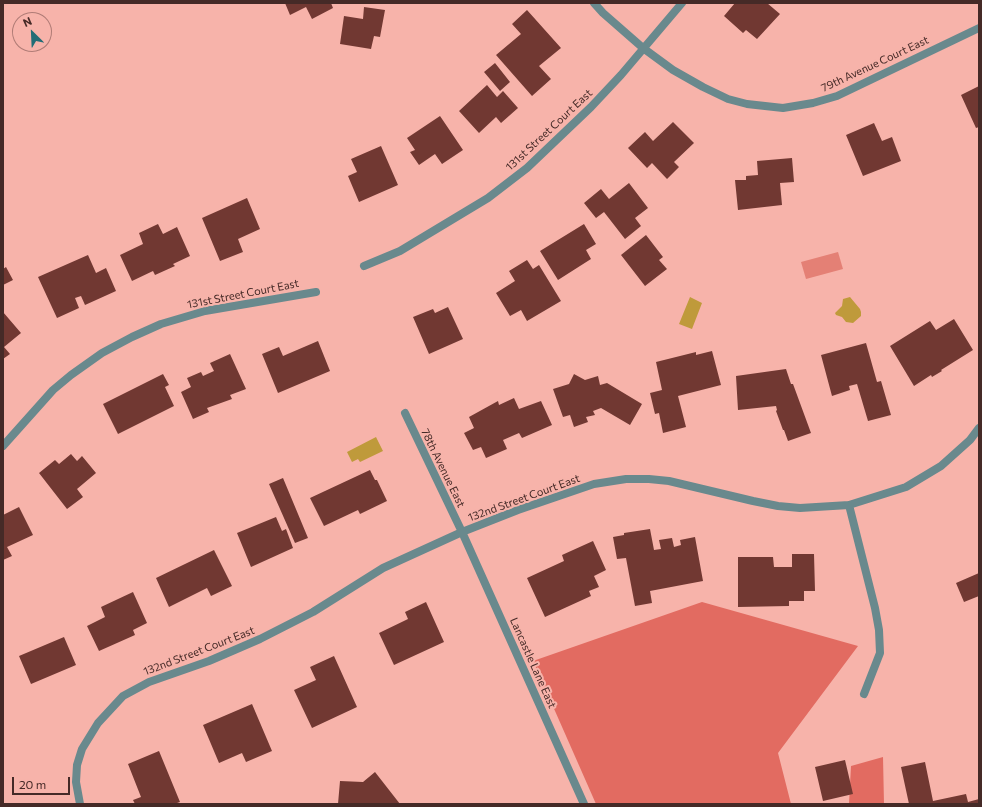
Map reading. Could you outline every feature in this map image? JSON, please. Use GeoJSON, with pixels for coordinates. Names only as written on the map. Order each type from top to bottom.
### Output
{"type":"FeatureCollection","features":[{"type":"Feature","properties":{"kind":"street","name":"79th Avenue Court East"},"geometry":{"type":"LineString","coordinates":[[594,3],[603,13],[643,48],[673,70],[703,87],[728,99],[747,104],[783,108],[813,103],[837,96],[979,28]]}},
{"type":"Feature","properties":{"kind":"street","name":"131st Street Court East"},"geometry":{"type":"LineString","coordinates":[[364,266],[400,251],[481,202],[527,168],[590,108],[621,75],[682,3]]}},
{"type":"Feature","properties":{"kind":"street","name":"131st Street Court East"},"geometry":{"type":"LineString","coordinates":[[3,446],[53,390],[102,353],[132,337],[161,324],[205,311],[316,292]]}},
{"type":"Feature","properties":{"kind":"street","name":"78th Avenue East"},"geometry":{"type":"LineString","coordinates":[[404,413],[462,532]]}},
{"type":"Feature","properties":{"kind":"street","name":"132nd Street Court East"},"geometry":{"type":"LineString","coordinates":[[80,804],[76,782],[77,765],[82,749],[98,723],[123,696],[148,682],[209,661],[260,639],[313,612],[383,568],[462,532],[518,510],[594,484],[626,479],[669,481],[778,506],[800,508],[850,505],[906,487],[941,466],[970,440],[979,428]]}},
{"type":"Feature","properties":{"kind":"street"},"geometry":{"type":"LineString","coordinates":[[850,505],[879,630],[880,653],[864,694]]}},
{"type":"Feature","properties":{"kind":"street","name":"Lancastle Lane East"},"geometry":{"type":"LineString","coordinates":[[462,532],[584,804]]}},
{"type":"Feature","properties":{"kind":"shaded area"},"geometry":{"type":"Polygon","coordinates":[[[838,252],[843,269],[806,279],[801,262],[838,252]]]}},
{"type":"Feature","properties":{"kind":"shaded area"},"geometry":{"type":"Polygon","coordinates":[[[690,297],[702,303],[692,329],[679,324],[690,297]]]}},
{"type":"Feature","properties":{"kind":"shaded area"},"geometry":{"type":"Polygon","coordinates":[[[850,297],[861,312],[861,316],[853,323],[846,322],[842,317],[836,315],[835,313],[842,306],[843,299],[850,297]]]}},
{"type":"Feature","properties":{"kind":"shaded area"},"geometry":{"type":"Polygon","coordinates":[[[376,437],[383,451],[360,462],[358,459],[352,462],[347,452],[376,437]]]}},
{"type":"Feature","properties":{"kind":"shaded area"},"geometry":{"type":"Polygon","coordinates":[[[702,602],[858,646],[778,753],[791,804],[596,804],[533,661],[702,602]]]}},
{"type":"Feature","properties":{"kind":"shaded area"},"geometry":{"type":"Polygon","coordinates":[[[883,757],[884,804],[849,804],[851,766],[883,757]]]}},
{"type":"Feature","properties":{"kind":"building"},"geometry":{"type":"Polygon","coordinates":[[[285,3],[331,3],[333,8],[312,19],[306,7],[290,15],[285,3]]]}},
{"type":"Feature","properties":{"kind":"building"},"geometry":{"type":"Polygon","coordinates":[[[735,3],[767,3],[780,14],[757,39],[746,30],[743,33],[724,16],[735,3]]]}},
{"type":"Feature","properties":{"kind":"building"},"geometry":{"type":"Polygon","coordinates":[[[364,7],[385,10],[380,37],[374,36],[371,49],[340,44],[344,16],[363,19],[364,7]]]}},
{"type":"Feature","properties":{"kind":"building"},"geometry":{"type":"Polygon","coordinates":[[[527,10],[561,48],[539,66],[551,79],[532,96],[496,55],[521,34],[512,24],[527,10]]]}},
{"type":"Feature","properties":{"kind":"building"},"geometry":{"type":"Polygon","coordinates":[[[495,63],[510,82],[500,91],[484,72],[495,63]]]}},
{"type":"Feature","properties":{"kind":"building"},"geometry":{"type":"Polygon","coordinates":[[[487,85],[497,97],[503,91],[518,108],[501,123],[496,117],[479,133],[459,111],[487,85]]]}},
{"type":"Feature","properties":{"kind":"building"},"geometry":{"type":"Polygon","coordinates":[[[979,86],[979,127],[976,128],[961,95],[979,86]]]}},
{"type":"Feature","properties":{"kind":"building"},"geometry":{"type":"Polygon","coordinates":[[[440,116],[463,150],[442,164],[435,154],[419,165],[410,152],[415,150],[407,138],[440,116]]]}},
{"type":"Feature","properties":{"kind":"building"},"geometry":{"type":"Polygon","coordinates":[[[673,122],[694,143],[674,162],[679,167],[667,179],[652,163],[647,168],[628,148],[645,132],[653,141],[673,122]]]}},
{"type":"Feature","properties":{"kind":"building"},"geometry":{"type":"Polygon","coordinates":[[[874,123],[882,141],[892,137],[901,161],[863,176],[846,135],[874,123]]]}},
{"type":"Feature","properties":{"kind":"building"},"geometry":{"type":"Polygon","coordinates":[[[381,146],[398,185],[359,202],[348,176],[357,172],[351,159],[381,146]]]}},
{"type":"Feature","properties":{"kind":"building"},"geometry":{"type":"Polygon","coordinates":[[[792,158],[794,182],[780,183],[782,205],[738,210],[735,180],[746,180],[746,176],[758,175],[757,161],[792,158]]]}},
{"type":"Feature","properties":{"kind":"building"},"geometry":{"type":"Polygon","coordinates":[[[629,183],[648,208],[635,218],[641,226],[625,239],[604,212],[596,218],[584,203],[601,189],[609,199],[629,183]]]}},
{"type":"Feature","properties":{"kind":"building"},"geometry":{"type":"Polygon","coordinates":[[[247,198],[260,229],[238,239],[243,252],[220,261],[202,218],[247,198]]]}},
{"type":"Feature","properties":{"kind":"building"},"geometry":{"type":"Polygon","coordinates":[[[158,224],[163,234],[177,227],[190,256],[173,264],[175,266],[155,275],[153,271],[132,281],[120,255],[143,244],[139,233],[158,224]]]}},
{"type":"Feature","properties":{"kind":"building"},"geometry":{"type":"Polygon","coordinates":[[[584,224],[596,244],[586,250],[591,259],[558,280],[540,251],[584,224]]]}},
{"type":"Feature","properties":{"kind":"building"},"geometry":{"type":"Polygon","coordinates":[[[646,235],[663,257],[659,260],[667,269],[645,286],[621,255],[646,235]]]}},
{"type":"Feature","properties":{"kind":"building"},"geometry":{"type":"Polygon","coordinates":[[[88,255],[96,273],[106,268],[116,291],[85,305],[81,296],[75,298],[79,308],[57,318],[38,277],[88,255]]]}},
{"type":"Feature","properties":{"kind":"building"},"geometry":{"type":"Polygon","coordinates":[[[527,260],[533,269],[539,265],[561,301],[527,321],[521,310],[510,316],[496,293],[515,281],[509,271],[527,260]]]}},
{"type":"Feature","properties":{"kind":"building"},"geometry":{"type":"Polygon","coordinates":[[[6,267],[13,280],[3,285],[3,269],[6,267]]]}},
{"type":"Feature","properties":{"kind":"building"},"geometry":{"type":"Polygon","coordinates":[[[448,307],[463,339],[429,354],[413,317],[433,309],[435,313],[448,307]]]}},
{"type":"Feature","properties":{"kind":"building"},"geometry":{"type":"Polygon","coordinates":[[[3,312],[21,333],[4,347],[10,354],[3,359],[3,312]]]}},
{"type":"Feature","properties":{"kind":"building"},"geometry":{"type":"Polygon","coordinates":[[[954,319],[973,350],[941,370],[942,371],[932,377],[931,375],[914,386],[890,346],[930,321],[936,330],[954,319]]]}},
{"type":"Feature","properties":{"kind":"building"},"geometry":{"type":"Polygon","coordinates":[[[318,341],[330,371],[278,393],[262,354],[279,347],[283,356],[318,341]]]}},
{"type":"Feature","properties":{"kind":"building"},"geometry":{"type":"Polygon","coordinates":[[[866,343],[877,382],[881,381],[891,415],[868,421],[857,384],[849,386],[850,390],[832,396],[821,355],[866,343]]]}},
{"type":"Feature","properties":{"kind":"building"},"geometry":{"type":"Polygon","coordinates":[[[712,351],[721,385],[678,396],[686,427],[663,433],[659,413],[655,414],[650,393],[662,390],[656,362],[696,352],[696,355],[712,351]]]}},
{"type":"Feature","properties":{"kind":"building"},"geometry":{"type":"Polygon","coordinates":[[[230,354],[246,389],[230,395],[232,399],[207,408],[209,412],[193,419],[181,392],[191,387],[187,378],[201,372],[203,376],[214,371],[210,363],[230,354]]]}},
{"type":"Feature","properties":{"kind":"building"},"geometry":{"type":"Polygon","coordinates":[[[786,369],[811,433],[788,441],[776,411],[776,406],[738,410],[736,376],[786,369]]]}},
{"type":"Feature","properties":{"kind":"building"},"geometry":{"type":"Polygon","coordinates":[[[163,374],[169,385],[165,387],[174,406],[118,434],[103,404],[163,374]]]}},
{"type":"Feature","properties":{"kind":"building"},"geometry":{"type":"Polygon","coordinates":[[[574,374],[585,380],[598,376],[600,385],[607,383],[642,404],[630,425],[601,408],[593,411],[595,415],[586,417],[588,422],[574,427],[570,415],[563,417],[553,389],[569,384],[574,374]]]}},
{"type":"Feature","properties":{"kind":"building"},"geometry":{"type":"Polygon","coordinates":[[[514,398],[519,409],[541,401],[552,425],[522,438],[519,433],[503,440],[507,449],[486,458],[481,447],[473,450],[464,433],[474,428],[469,417],[498,401],[499,405],[514,398]]]}},
{"type":"Feature","properties":{"kind":"building"},"geometry":{"type":"Polygon","coordinates":[[[71,454],[77,461],[82,456],[96,473],[77,489],[83,497],[67,509],[39,473],[55,460],[59,464],[71,454]]]}},
{"type":"Feature","properties":{"kind":"building"},"geometry":{"type":"Polygon","coordinates":[[[370,470],[375,480],[377,480],[387,501],[360,514],[358,510],[324,526],[310,498],[370,470]]]}},
{"type":"Feature","properties":{"kind":"building"},"geometry":{"type":"Polygon","coordinates":[[[283,478],[308,538],[295,543],[269,484],[283,478]]]}},
{"type":"Feature","properties":{"kind":"building"},"geometry":{"type":"Polygon","coordinates":[[[19,507],[33,535],[7,547],[12,556],[3,560],[3,515],[19,507]]]}},
{"type":"Feature","properties":{"kind":"building"},"geometry":{"type":"Polygon","coordinates":[[[276,517],[282,531],[286,529],[293,548],[251,567],[237,533],[276,517]]]}},
{"type":"Feature","properties":{"kind":"building"},"geometry":{"type":"Polygon","coordinates":[[[650,529],[654,550],[661,549],[659,540],[672,538],[674,547],[681,545],[680,540],[695,537],[703,581],[650,591],[652,603],[635,606],[626,558],[617,559],[613,537],[624,535],[624,533],[650,529]]]}},
{"type":"Feature","properties":{"kind":"building"},"geometry":{"type":"Polygon","coordinates":[[[593,541],[606,570],[594,576],[599,587],[589,591],[591,596],[545,617],[527,578],[564,561],[562,555],[593,541]]]}},
{"type":"Feature","properties":{"kind":"building"},"geometry":{"type":"Polygon","coordinates":[[[214,550],[232,586],[211,596],[207,588],[169,607],[156,578],[214,550]]]}},
{"type":"Feature","properties":{"kind":"building"},"geometry":{"type":"Polygon","coordinates":[[[792,554],[814,554],[815,591],[804,591],[804,601],[789,601],[789,606],[738,607],[738,557],[773,557],[774,567],[792,567],[792,554]]]}},
{"type":"Feature","properties":{"kind":"building"},"geometry":{"type":"Polygon","coordinates":[[[979,573],[979,596],[964,602],[956,583],[979,573]]]}},
{"type":"Feature","properties":{"kind":"building"},"geometry":{"type":"Polygon","coordinates":[[[133,592],[147,623],[133,630],[135,635],[99,651],[87,626],[105,617],[101,607],[133,592]]]}},
{"type":"Feature","properties":{"kind":"building"},"geometry":{"type":"Polygon","coordinates":[[[426,602],[444,642],[394,665],[379,633],[408,619],[405,612],[426,602]]]}},
{"type":"Feature","properties":{"kind":"building"},"geometry":{"type":"Polygon","coordinates":[[[64,637],[76,665],[31,684],[19,656],[64,637]]]}},
{"type":"Feature","properties":{"kind":"building"},"geometry":{"type":"Polygon","coordinates":[[[334,656],[357,707],[312,728],[294,690],[316,680],[310,667],[334,656]]]}},
{"type":"Feature","properties":{"kind":"building"},"geometry":{"type":"Polygon","coordinates":[[[252,704],[272,751],[246,762],[242,753],[219,763],[203,725],[252,704]]]}},
{"type":"Feature","properties":{"kind":"building"},"geometry":{"type":"Polygon","coordinates":[[[159,751],[180,802],[174,804],[135,804],[133,800],[141,797],[128,764],[159,751]]]}},
{"type":"Feature","properties":{"kind":"building"},"geometry":{"type":"Polygon","coordinates":[[[845,760],[853,794],[823,801],[815,767],[845,760]]]}},
{"type":"Feature","properties":{"kind":"building"},"geometry":{"type":"Polygon","coordinates":[[[925,762],[933,801],[966,794],[968,802],[979,799],[979,804],[909,804],[901,767],[925,762]]]}},
{"type":"Feature","properties":{"kind":"building"},"geometry":{"type":"Polygon","coordinates":[[[375,772],[400,804],[338,804],[340,781],[363,782],[375,772]]]}}]}
